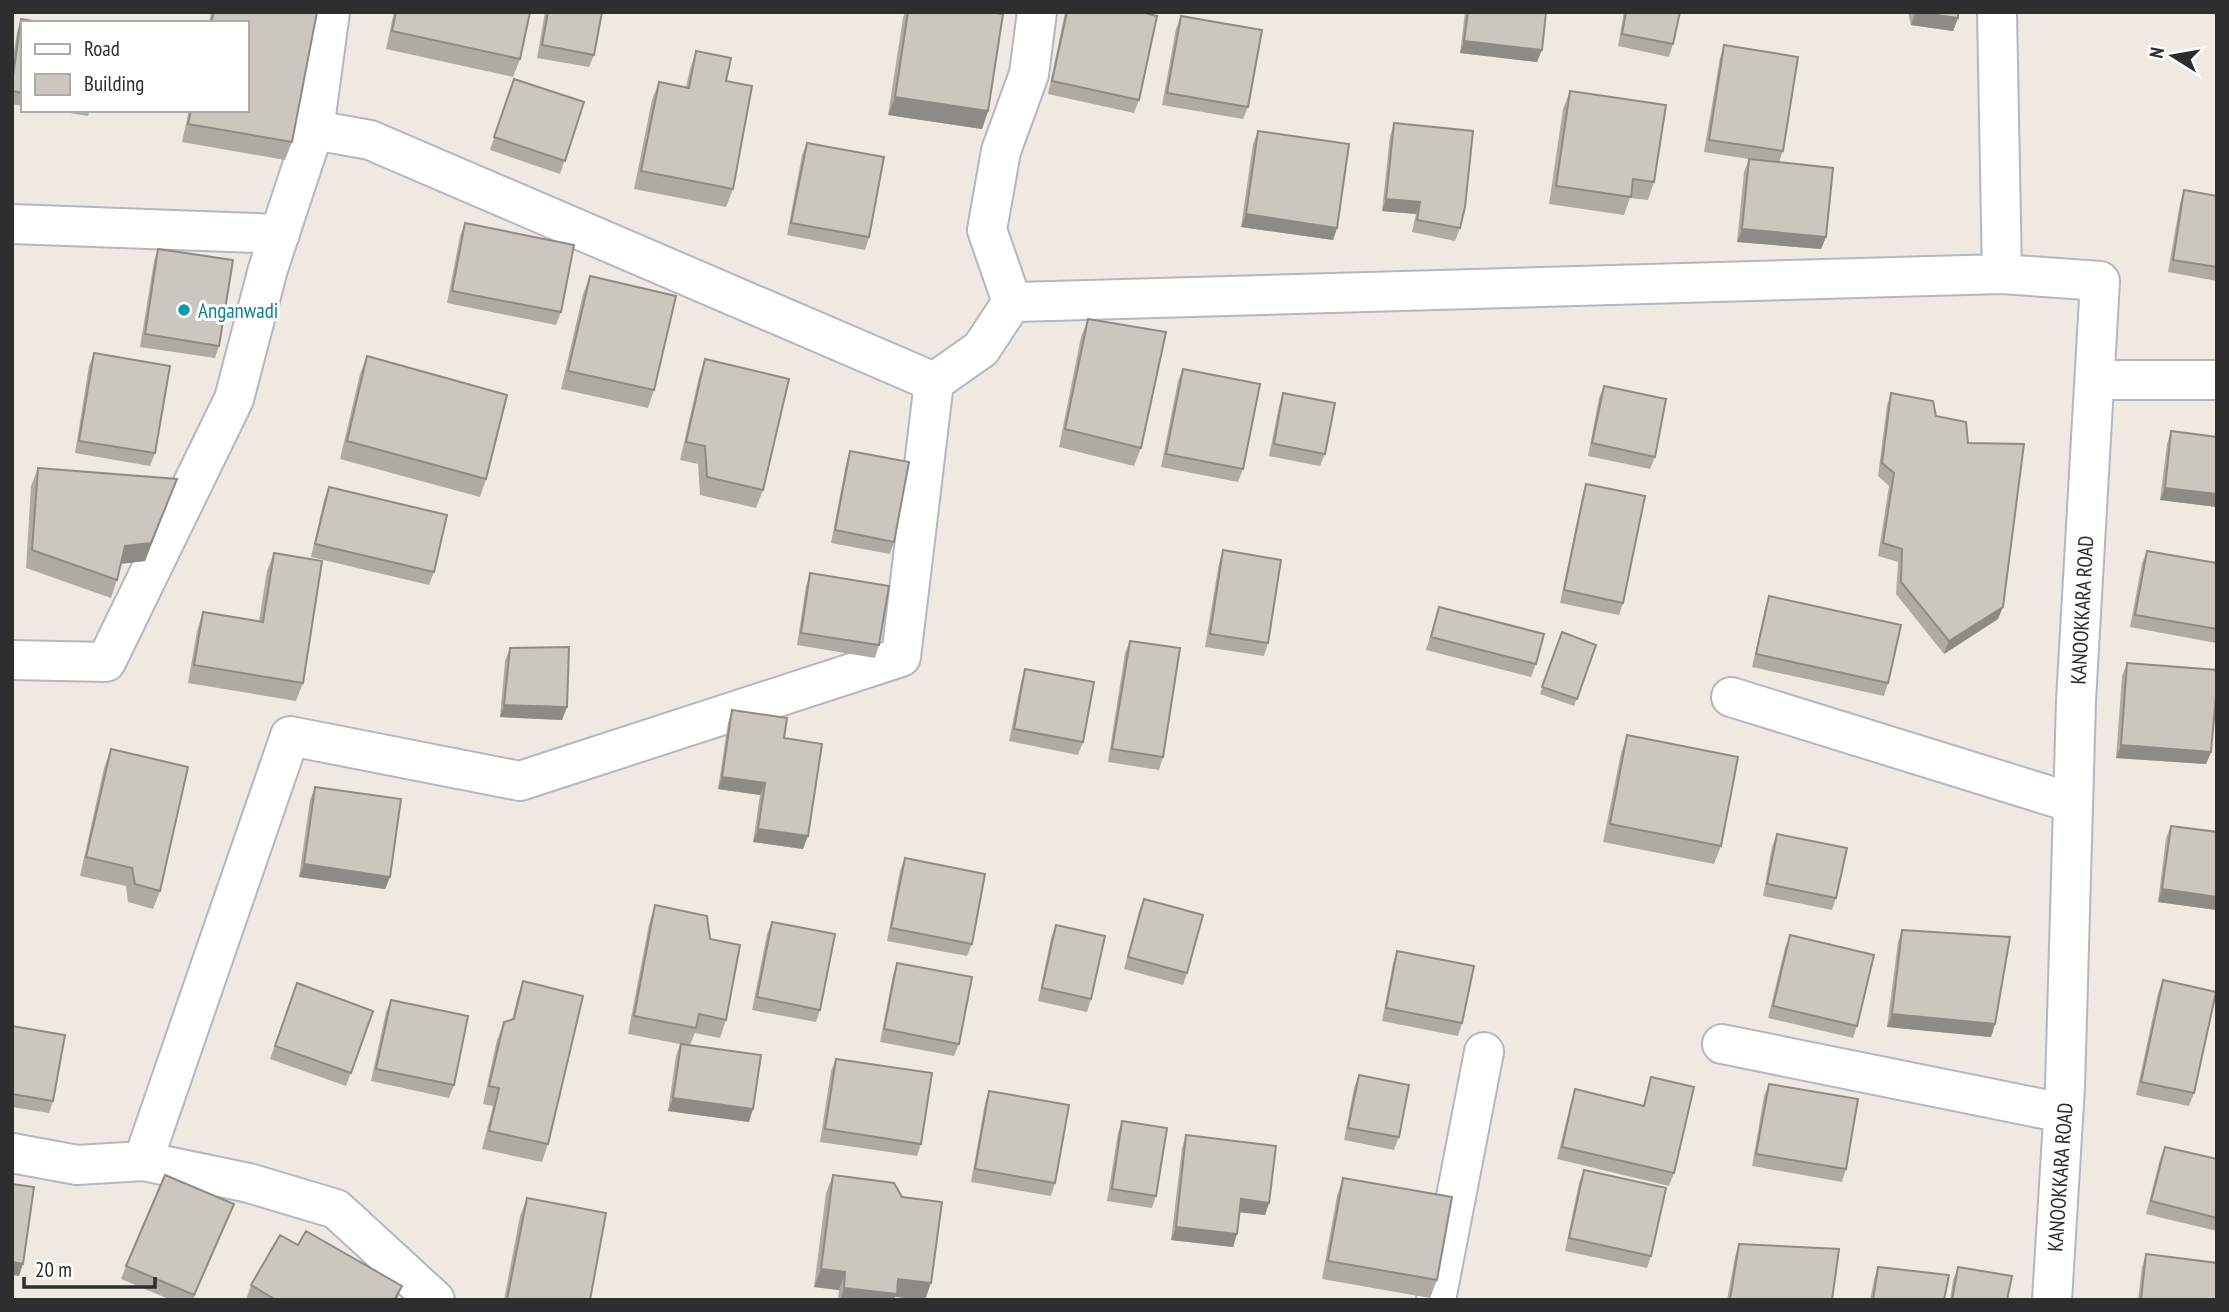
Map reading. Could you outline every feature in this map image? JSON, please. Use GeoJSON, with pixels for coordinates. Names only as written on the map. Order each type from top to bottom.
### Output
{"type":"FeatureCollection","features":[{"type":"Feature","properties":{"kind":"street"},"geometry":{"type":"LineString","coordinates":[[12,660],[106,662],[234,398],[268,269],[314,130],[330,12]]}},
{"type":"Feature","properties":{"kind":"street"},"geometry":{"type":"LineString","coordinates":[[1012,302],[987,230],[1001,151],[1029,74],[1037,12]]}},
{"type":"Feature","properties":{"kind":"street"},"geometry":{"type":"LineString","coordinates":[[1012,302],[2002,274],[1997,12]]}},
{"type":"Feature","properties":{"kind":"street"},"geometry":{"type":"LineString","coordinates":[[314,130],[370,141],[934,382]]}},
{"type":"Feature","properties":{"kind":"street"},"geometry":{"type":"LineString","coordinates":[[12,224],[281,234]]}},
{"type":"Feature","properties":{"kind":"street","name":"KANOOKKARA ROAD"},"geometry":{"type":"LineString","coordinates":[[2002,274],[2100,281],[2076,701],[2063,1113],[2052,1300]]}},
{"type":"Feature","properties":{"kind":"street"},"geometry":{"type":"LineString","coordinates":[[143,1161],[290,736],[520,781],[901,657],[934,382],[981,349],[1012,302]]}},
{"type":"Feature","properties":{"kind":"street"},"geometry":{"type":"LineString","coordinates":[[2095,380],[2217,380]]}},
{"type":"Feature","properties":{"kind":"street"},"geometry":{"type":"LineString","coordinates":[[1731,697],[2073,803]]}},
{"type":"Feature","properties":{"kind":"street"},"geometry":{"type":"LineString","coordinates":[[1722,1044],[2063,1113]]}},
{"type":"Feature","properties":{"kind":"street"},"geometry":{"type":"LineString","coordinates":[[1436,1300],[1484,1052]]}},
{"type":"Feature","properties":{"kind":"street"},"geometry":{"type":"LineString","coordinates":[[12,1153],[77,1165],[143,1161],[249,1183],[336,1209],[435,1300]]}},
{"type":"Feature","properties":{"kind":"building"},"geometry":{"type":"Polygon","coordinates":[[[214,12],[317,12],[292,142],[188,124],[191,112],[248,112],[248,21],[212,21],[214,12]]]}},
{"type":"Feature","properties":{"kind":"building"},"geometry":{"type":"Polygon","coordinates":[[[396,12],[530,12],[520,59],[392,31],[396,12]]]}},
{"type":"Feature","properties":{"kind":"building"},"geometry":{"type":"Polygon","coordinates":[[[548,12],[602,12],[594,55],[542,45],[548,12]]]}},
{"type":"Feature","properties":{"kind":"building"},"geometry":{"type":"Polygon","coordinates":[[[908,12],[1003,14],[988,111],[895,97],[908,12]]]}},
{"type":"Feature","properties":{"kind":"building"},"geometry":{"type":"Polygon","coordinates":[[[1067,12],[1141,12],[1157,16],[1139,100],[1052,81],[1067,12]]]}},
{"type":"Feature","properties":{"kind":"building"},"geometry":{"type":"Polygon","coordinates":[[[1468,12],[1546,12],[1542,50],[1464,41],[1468,12]]]}},
{"type":"Feature","properties":{"kind":"building"},"geometry":{"type":"Polygon","coordinates":[[[1626,12],[1680,12],[1673,44],[1622,34],[1626,12]]]}},
{"type":"Feature","properties":{"kind":"building"},"geometry":{"type":"Polygon","coordinates":[[[1915,12],[1958,12],[1958,18],[1915,12]]]}},
{"type":"Feature","properties":{"kind":"building"},"geometry":{"type":"Polygon","coordinates":[[[1181,16],[1262,30],[1248,107],[1167,93],[1181,16]]]}},
{"type":"Feature","properties":{"kind":"building"},"geometry":{"type":"Polygon","coordinates":[[[21,19],[33,21],[21,21],[21,93],[12,91],[21,19]]]}},
{"type":"Feature","properties":{"kind":"building"},"geometry":{"type":"Polygon","coordinates":[[[1724,45],[1798,57],[1783,151],[1709,140],[1724,45]]]}},
{"type":"Feature","properties":{"kind":"building"},"geometry":{"type":"Polygon","coordinates":[[[696,51],[731,58],[726,81],[752,86],[733,189],[641,171],[659,82],[689,88],[696,51]]]}},
{"type":"Feature","properties":{"kind":"building"},"geometry":{"type":"Polygon","coordinates":[[[514,79],[584,102],[565,161],[494,137],[514,79]]]}},
{"type":"Feature","properties":{"kind":"building"},"geometry":{"type":"Polygon","coordinates":[[[1570,91],[1666,105],[1654,182],[1633,179],[1631,197],[1556,186],[1570,91]]]}},
{"type":"Feature","properties":{"kind":"building"},"geometry":{"type":"Polygon","coordinates":[[[1394,123],[1473,131],[1465,207],[1460,228],[1417,220],[1420,202],[1386,199],[1394,123]]]}},
{"type":"Feature","properties":{"kind":"building"},"geometry":{"type":"Polygon","coordinates":[[[1258,131],[1349,144],[1337,228],[1246,214],[1258,131]]]}},
{"type":"Feature","properties":{"kind":"building"},"geometry":{"type":"Polygon","coordinates":[[[807,143],[884,157],[869,237],[791,223],[807,143]]]}},
{"type":"Feature","properties":{"kind":"building"},"geometry":{"type":"Polygon","coordinates":[[[1749,159],[1833,168],[1826,237],[1742,229],[1749,159]]]}},
{"type":"Feature","properties":{"kind":"building"},"geometry":{"type":"Polygon","coordinates":[[[2184,190],[2217,196],[2217,267],[2173,260],[2184,190]]]}},
{"type":"Feature","properties":{"kind":"building"},"geometry":{"type":"Polygon","coordinates":[[[465,223],[574,245],[561,312],[452,291],[465,223]]]}},
{"type":"Feature","properties":{"kind":"building","name":"Anganwadi"},"geometry":{"type":"Polygon","coordinates":[[[158,249],[233,260],[219,346],[145,334],[158,249]]]}},
{"type":"Feature","properties":{"kind":"building"},"geometry":{"type":"Polygon","coordinates":[[[590,276],[676,296],[654,390],[568,371],[590,276]]]}},
{"type":"Feature","properties":{"kind":"building"},"geometry":{"type":"Polygon","coordinates":[[[1088,319],[1166,332],[1141,448],[1065,429],[1088,319]]]}},
{"type":"Feature","properties":{"kind":"building"},"geometry":{"type":"Polygon","coordinates":[[[94,353],[170,366],[155,453],[79,441],[94,353]]]}},
{"type":"Feature","properties":{"kind":"building"},"geometry":{"type":"Polygon","coordinates":[[[367,356],[507,395],[486,479],[347,441],[367,356]]]}},
{"type":"Feature","properties":{"kind":"building"},"geometry":{"type":"Polygon","coordinates":[[[705,359],[789,379],[763,490],[707,477],[705,446],[686,442],[705,359]]]}},
{"type":"Feature","properties":{"kind":"building"},"geometry":{"type":"Polygon","coordinates":[[[1183,369],[1260,384],[1243,469],[1166,454],[1183,369]]]}},
{"type":"Feature","properties":{"kind":"building"},"geometry":{"type":"Polygon","coordinates":[[[1604,386],[1666,399],[1655,457],[1592,443],[1604,386]]]}},
{"type":"Feature","properties":{"kind":"building"},"geometry":{"type":"Polygon","coordinates":[[[1283,393],[1335,403],[1325,454],[1274,444],[1283,393]]]}},
{"type":"Feature","properties":{"kind":"building"},"geometry":{"type":"Polygon","coordinates":[[[1891,393],[1933,401],[1936,416],[1966,422],[1968,443],[2024,444],[2003,607],[1949,641],[1901,582],[1902,549],[1883,543],[1894,473],[1882,463],[1891,393]]]}},
{"type":"Feature","properties":{"kind":"building"},"geometry":{"type":"Polygon","coordinates":[[[2171,431],[2217,437],[2217,494],[2165,488],[2171,431]]]}},
{"type":"Feature","properties":{"kind":"building"},"geometry":{"type":"Polygon","coordinates":[[[850,451],[909,462],[894,542],[835,530],[850,451]]]}},
{"type":"Feature","properties":{"kind":"building"},"geometry":{"type":"Polygon","coordinates":[[[38,468],[177,479],[151,543],[125,546],[117,580],[32,550],[38,468]]]}},
{"type":"Feature","properties":{"kind":"building"},"geometry":{"type":"Polygon","coordinates":[[[1586,484],[1645,496],[1623,603],[1564,590],[1586,484]]]}},
{"type":"Feature","properties":{"kind":"building"},"geometry":{"type":"Polygon","coordinates":[[[329,487],[447,515],[434,572],[315,544],[329,487]]]}},
{"type":"Feature","properties":{"kind":"building"},"geometry":{"type":"Polygon","coordinates":[[[1223,550],[1281,560],[1268,643],[1210,634],[1223,550]]]}},
{"type":"Feature","properties":{"kind":"building"},"geometry":{"type":"Polygon","coordinates":[[[2147,551],[2217,563],[2217,629],[2135,615],[2147,551]]]}},
{"type":"Feature","properties":{"kind":"building"},"geometry":{"type":"Polygon","coordinates":[[[274,553],[322,561],[303,683],[194,665],[203,612],[263,622],[274,553]]]}},
{"type":"Feature","properties":{"kind":"building"},"geometry":{"type":"Polygon","coordinates":[[[810,573],[889,586],[879,645],[801,633],[810,573]]]}},
{"type":"Feature","properties":{"kind":"building"},"geometry":{"type":"Polygon","coordinates":[[[1769,596],[1901,625],[1888,683],[1756,654],[1769,596]]]}},
{"type":"Feature","properties":{"kind":"building"},"geometry":{"type":"Polygon","coordinates":[[[1439,607],[1544,634],[1536,664],[1431,637],[1439,607]]]}},
{"type":"Feature","properties":{"kind":"building"},"geometry":{"type":"Polygon","coordinates":[[[1562,632],[1596,645],[1577,699],[1542,687],[1562,632]]]}},
{"type":"Feature","properties":{"kind":"building"},"geometry":{"type":"Polygon","coordinates":[[[1130,641],[1180,648],[1163,757],[1112,749],[1130,641]]]}},
{"type":"Feature","properties":{"kind":"building"},"geometry":{"type":"Polygon","coordinates":[[[569,647],[567,707],[504,705],[510,648],[569,647]]]}},
{"type":"Feature","properties":{"kind":"building"},"geometry":{"type":"Polygon","coordinates":[[[2127,663],[2217,670],[2211,752],[2121,745],[2127,663]]]}},
{"type":"Feature","properties":{"kind":"building"},"geometry":{"type":"Polygon","coordinates":[[[1025,669],[1094,682],[1083,742],[1014,729],[1025,669]]]}},
{"type":"Feature","properties":{"kind":"building"},"geometry":{"type":"Polygon","coordinates":[[[732,710],[787,718],[784,738],[822,744],[808,836],[758,829],[765,783],[722,777],[732,710]]]}},
{"type":"Feature","properties":{"kind":"building"},"geometry":{"type":"Polygon","coordinates":[[[1627,735],[1738,757],[1721,846],[1610,824],[1627,735]]]}},
{"type":"Feature","properties":{"kind":"building"},"geometry":{"type":"Polygon","coordinates":[[[111,749],[188,767],[160,891],[135,884],[132,868],[86,857],[111,749]]]}},
{"type":"Feature","properties":{"kind":"building"},"geometry":{"type":"Polygon","coordinates":[[[315,787],[401,799],[390,877],[304,864],[315,787]]]}},
{"type":"Feature","properties":{"kind":"building"},"geometry":{"type":"Polygon","coordinates":[[[2171,826],[2217,832],[2217,897],[2162,889],[2171,826]]]}},
{"type":"Feature","properties":{"kind":"building"},"geometry":{"type":"Polygon","coordinates":[[[1777,834],[1847,848],[1836,898],[1767,884],[1777,834]]]}},
{"type":"Feature","properties":{"kind":"building"},"geometry":{"type":"Polygon","coordinates":[[[905,858],[985,874],[972,944],[891,928],[905,858]]]}},
{"type":"Feature","properties":{"kind":"building"},"geometry":{"type":"Polygon","coordinates":[[[1144,899],[1203,915],[1187,973],[1128,957],[1144,899]]]}},
{"type":"Feature","properties":{"kind":"building"},"geometry":{"type":"Polygon","coordinates":[[[655,905],[707,916],[710,939],[740,945],[726,1020],[699,1014],[696,1028],[634,1016],[655,905]]]}},
{"type":"Feature","properties":{"kind":"building"},"geometry":{"type":"Polygon","coordinates":[[[772,922],[835,934],[820,1010],[757,997],[772,922]]]}},
{"type":"Feature","properties":{"kind":"building"},"geometry":{"type":"Polygon","coordinates":[[[1056,925],[1105,936],[1091,999],[1042,988],[1056,925]]]}},
{"type":"Feature","properties":{"kind":"building"},"geometry":{"type":"Polygon","coordinates":[[[1902,930],[2010,937],[1995,1024],[1892,1014],[1902,930]]]}},
{"type":"Feature","properties":{"kind":"building"},"geometry":{"type":"Polygon","coordinates":[[[1790,935],[1874,955],[1857,1026],[1773,1006],[1790,935]]]}},
{"type":"Feature","properties":{"kind":"building"},"geometry":{"type":"Polygon","coordinates":[[[1397,951],[1474,966],[1462,1023],[1386,1008],[1397,951]]]}},
{"type":"Feature","properties":{"kind":"building"},"geometry":{"type":"Polygon","coordinates":[[[897,963],[972,977],[959,1044],[884,1029],[897,963]]]}},
{"type":"Feature","properties":{"kind":"building"},"geometry":{"type":"Polygon","coordinates":[[[2163,980],[2216,992],[2194,1093],[2141,1082],[2163,980]]]}},
{"type":"Feature","properties":{"kind":"building"},"geometry":{"type":"Polygon","coordinates":[[[523,981],[583,996],[548,1144],[489,1131],[499,1088],[489,1086],[504,1022],[514,1019],[523,981]]]}},
{"type":"Feature","properties":{"kind":"building"},"geometry":{"type":"Polygon","coordinates":[[[297,983],[373,1011],[351,1073],[275,1046],[297,983]]]}},
{"type":"Feature","properties":{"kind":"building"},"geometry":{"type":"Polygon","coordinates":[[[391,1000],[468,1016],[454,1085],[376,1069],[391,1000]]]}},
{"type":"Feature","properties":{"kind":"building"},"geometry":{"type":"Polygon","coordinates":[[[12,1026],[65,1035],[53,1101],[12,1094],[12,1026]]]}},
{"type":"Feature","properties":{"kind":"building"},"geometry":{"type":"Polygon","coordinates":[[[681,1044],[761,1055],[753,1109],[673,1098],[681,1044]]]}},
{"type":"Feature","properties":{"kind":"building"},"geometry":{"type":"Polygon","coordinates":[[[836,1059],[932,1073],[921,1144],[825,1129],[836,1059]]]}},
{"type":"Feature","properties":{"kind":"building"},"geometry":{"type":"Polygon","coordinates":[[[1359,1075],[1409,1085],[1399,1137],[1348,1128],[1359,1075]]]}},
{"type":"Feature","properties":{"kind":"building"},"geometry":{"type":"Polygon","coordinates":[[[1651,1077],[1694,1087],[1674,1173],[1562,1147],[1575,1089],[1644,1106],[1651,1077]]]}},
{"type":"Feature","properties":{"kind":"building"},"geometry":{"type":"Polygon","coordinates":[[[1769,1084],[1858,1099],[1846,1169],[1756,1154],[1769,1084]]]}},
{"type":"Feature","properties":{"kind":"building"},"geometry":{"type":"Polygon","coordinates":[[[989,1091],[1069,1105],[1055,1183],[975,1169],[989,1091]]]}},
{"type":"Feature","properties":{"kind":"building"},"geometry":{"type":"Polygon","coordinates":[[[1122,1121],[1167,1128],[1156,1196],[1112,1189],[1122,1121]]]}},
{"type":"Feature","properties":{"kind":"building"},"geometry":{"type":"Polygon","coordinates":[[[1186,1135],[1276,1146],[1269,1203],[1241,1199],[1237,1234],[1176,1227],[1186,1135]]]}},
{"type":"Feature","properties":{"kind":"building"},"geometry":{"type":"Polygon","coordinates":[[[2165,1147],[2217,1159],[2217,1218],[2151,1201],[2165,1147]]]}},
{"type":"Feature","properties":{"kind":"building"},"geometry":{"type":"Polygon","coordinates":[[[1584,1170],[1666,1188],[1651,1256],[1569,1238],[1584,1170]]]}},
{"type":"Feature","properties":{"kind":"building"},"geometry":{"type":"Polygon","coordinates":[[[165,1175],[234,1204],[194,1295],[126,1266],[165,1175]]]}},
{"type":"Feature","properties":{"kind":"building"},"geometry":{"type":"Polygon","coordinates":[[[833,1175],[894,1183],[902,1197],[942,1202],[931,1283],[898,1279],[897,1294],[844,1288],[845,1272],[821,1269],[833,1175]]]}},
{"type":"Feature","properties":{"kind":"building"},"geometry":{"type":"Polygon","coordinates":[[[1343,1178],[1452,1197],[1437,1280],[1328,1261],[1343,1178]]]}},
{"type":"Feature","properties":{"kind":"building"},"geometry":{"type":"Polygon","coordinates":[[[12,1184],[34,1187],[23,1264],[12,1262],[12,1184]]]}},
{"type":"Feature","properties":{"kind":"building"},"geometry":{"type":"Polygon","coordinates":[[[527,1198],[606,1213],[590,1300],[507,1300],[527,1198]]]}},
{"type":"Feature","properties":{"kind":"building"},"geometry":{"type":"Polygon","coordinates":[[[306,1231],[402,1286],[394,1300],[276,1300],[251,1285],[280,1235],[298,1245],[306,1231]]]}},
{"type":"Feature","properties":{"kind":"building"},"geometry":{"type":"Polygon","coordinates":[[[1739,1244],[1839,1249],[1832,1300],[1730,1300],[1739,1244]]]}},
{"type":"Feature","properties":{"kind":"building"},"geometry":{"type":"Polygon","coordinates":[[[2146,1254],[2217,1263],[2217,1300],[2141,1300],[2146,1254]]]}},
{"type":"Feature","properties":{"kind":"building"},"geometry":{"type":"Polygon","coordinates":[[[1878,1267],[1949,1275],[1944,1300],[1873,1300],[1878,1267]]]}},
{"type":"Feature","properties":{"kind":"building"},"geometry":{"type":"Polygon","coordinates":[[[1958,1267],[2012,1276],[2007,1300],[1952,1300],[1958,1267]]]}},
{"type":"Feature","properties":{"kind":"place","name":"Anganwadi"},"geometry":{"type":"Point","coordinates":[184,310]}}]}
